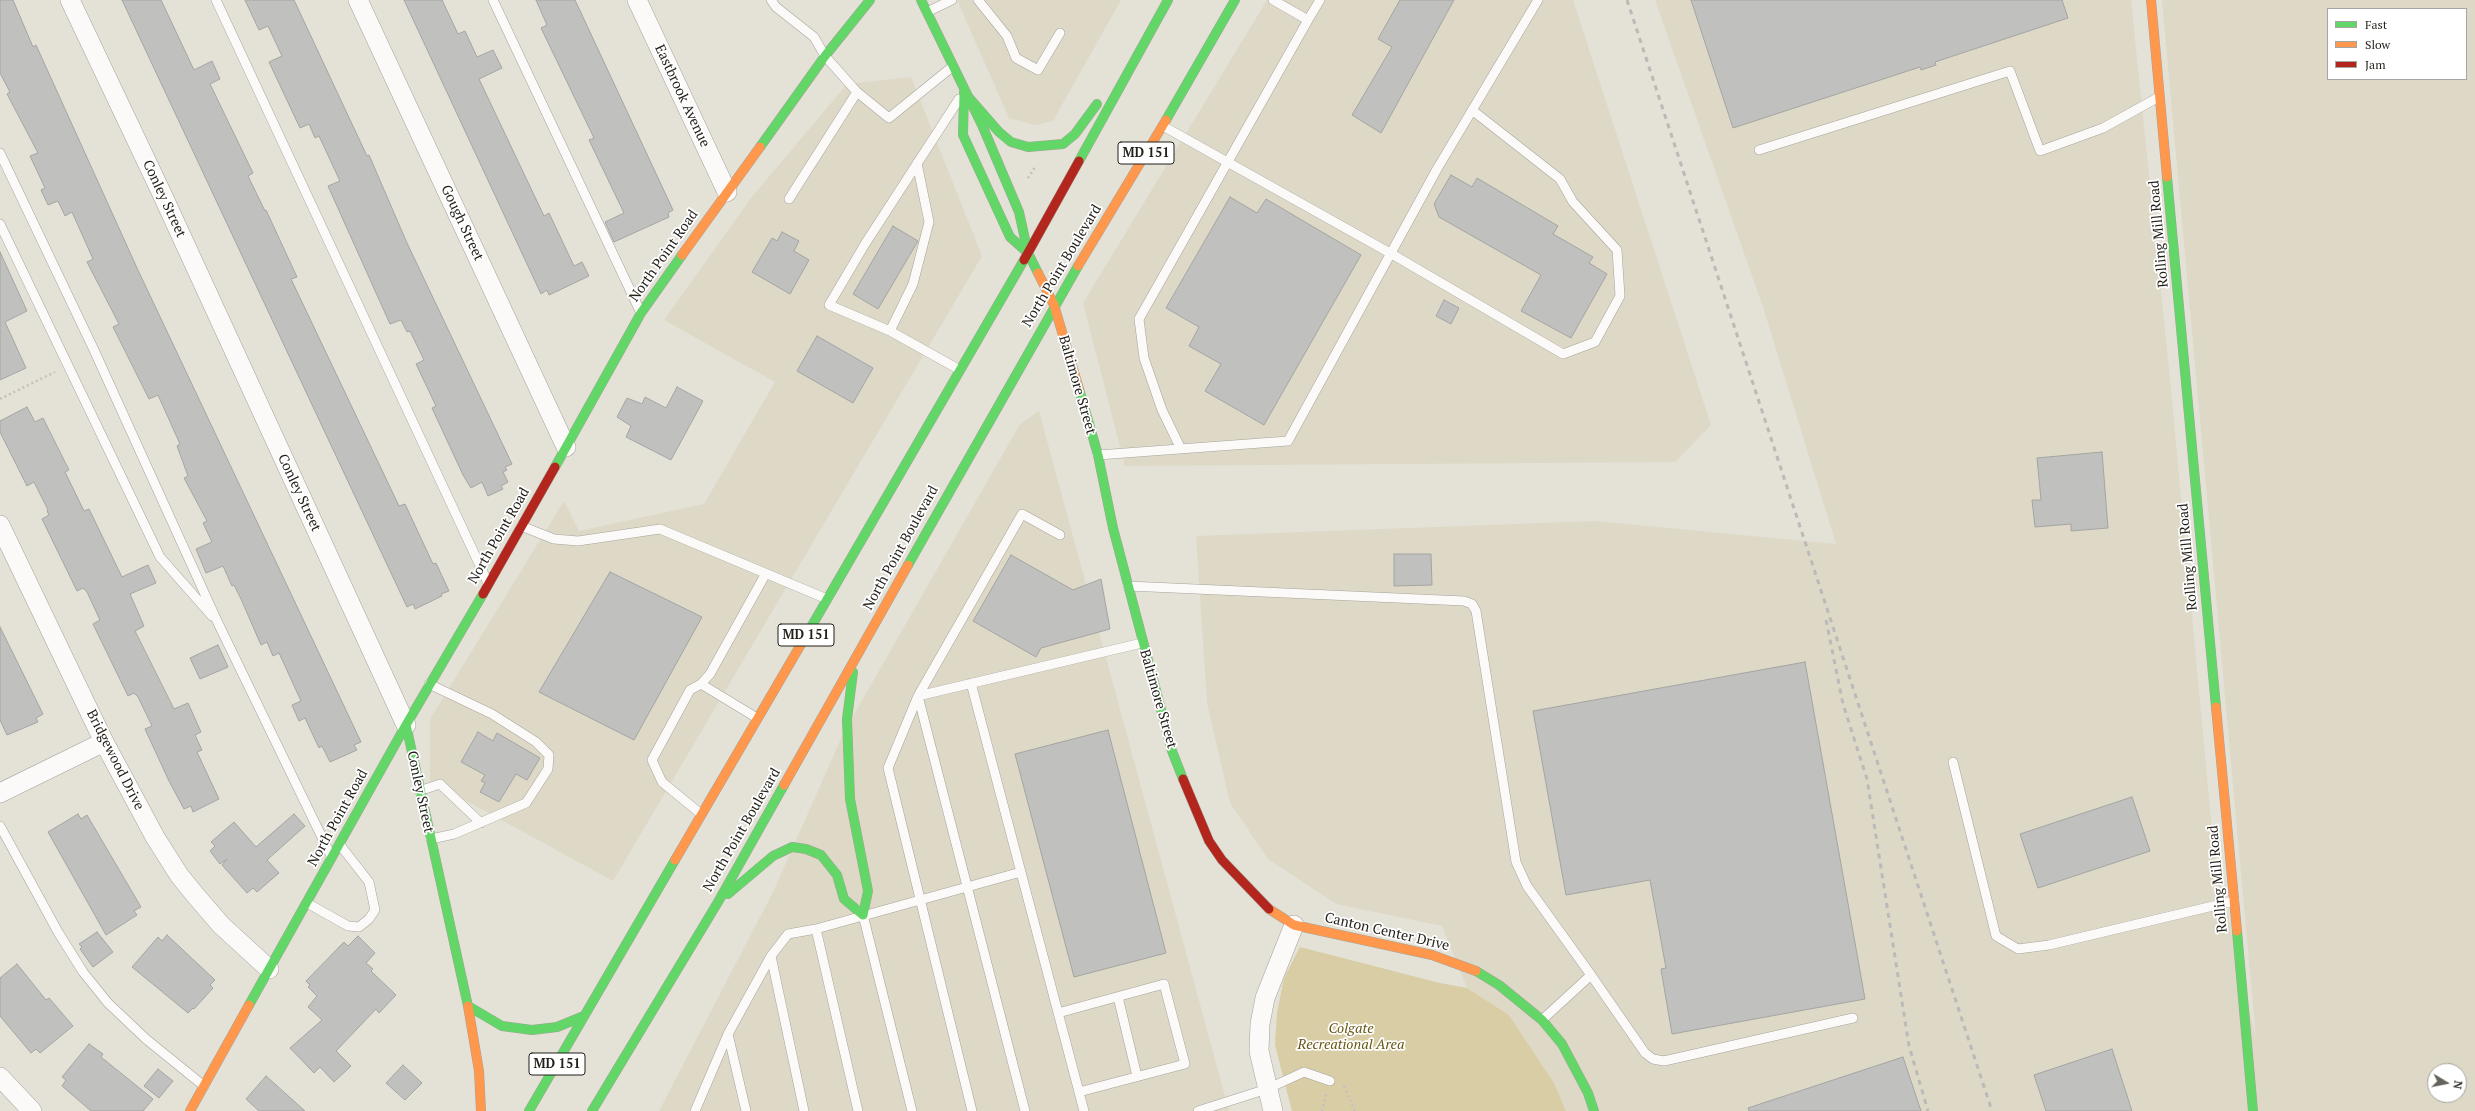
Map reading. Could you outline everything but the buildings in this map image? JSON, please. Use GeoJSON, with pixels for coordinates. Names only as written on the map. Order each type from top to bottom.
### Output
{"type":"FeatureCollection","features":[{"type":"Feature","properties":{"kind":"street","name":"Conley Street"},"geometry":{"type":"LineString","coordinates":[[70,0],[162,194],[406,725],[419,791],[468,1006],[479,1071],[481,1111]]}},
{"type":"Feature","properties":{"kind":"street","name":"Gough Street"},"geometry":{"type":"LineString","coordinates":[[358,0],[566,447]]}},
{"type":"Feature","properties":{"kind":"street","name":"Eastbrook Avenue"},"geometry":{"type":"LineString","coordinates":[[637,0],[726,192]]}},
{"type":"Feature","properties":{"kind":"street","name":"North Point Road"},"geometry":{"type":"LineString","coordinates":[[190,1111],[429,684],[489,584],[641,313],[726,192],[825,56],[870,0]]}},
{"type":"Feature","properties":{"kind":"street","name":"Baltimore Street"},"geometry":{"type":"LineString","coordinates":[[921,0],[964,92],[982,125],[1019,212],[1028,253],[1054,305],[1098,455],[1142,643],[1172,751],[1197,815],[1209,841],[1222,860],[1258,900],[1276,915],[1294,925]]}},
{"type":"Feature","properties":{"kind":"street","name":"MD 151"},"geometry":{"type":"LineString","coordinates":[[529,1111],[1028,253],[1168,0]]}},
{"type":"Feature","properties":{"kind":"street","name":"North Point Boulevard"},"geometry":{"type":"LineString","coordinates":[[592,1111],[718,902],[1054,305],[1163,126],[1235,0]]}},
{"type":"Feature","properties":{"kind":"street","name":"Rolling Mill Road"},"geometry":{"type":"LineString","coordinates":[[2151,0],[2253,1111]]}},
{"type":"Feature","properties":{"kind":"street"},"geometry":{"type":"LineString","coordinates":[[964,92],[999,132],[1011,142],[1028,147],[1063,144],[1075,134],[1145,40]]}},
{"type":"Feature","properties":{"kind":"street","name":"Baltimore Street"},"geometry":{"type":"LineString","coordinates":[[964,92],[963,135],[1010,238],[1028,253]]}},
{"type":"Feature","properties":{"kind":"street","name":"Bridgewood Drive"},"geometry":{"type":"LineString","coordinates":[[0,525],[104,742],[155,837],[179,875],[221,925],[269,969]]}},
{"type":"Feature","properties":{"kind":"street"},"geometry":{"type":"LineString","coordinates":[[718,902],[773,856],[792,847],[821,855],[837,875],[844,899],[863,915],[868,891],[850,799],[847,719],[854,661]]}},
{"type":"Feature","properties":{"kind":"street"},"geometry":{"type":"LineString","coordinates":[[0,793],[104,742]]}},
{"type":"Feature","properties":{"kind":"street"},"geometry":{"type":"LineString","coordinates":[[1273,1111],[1259,1051],[1260,1024],[1265,998],[1294,925]]}},
{"type":"Feature","properties":{"kind":"street","name":"Canton Center Drive"},"geometry":{"type":"LineString","coordinates":[[1294,925],[1432,955],[1462,965],[1499,985],[1542,1020],[1562,1044],[1574,1063],[1594,1111]]}},
{"type":"Feature","properties":{"kind":"street"},"geometry":{"type":"LineString","coordinates":[[468,1006],[502,1026],[532,1030],[557,1028],[584,1016]]}},
{"type":"Feature","properties":{"kind":"street"},"geometry":{"type":"LineString","coordinates":[[0,1076],[32,1111]]}},
{"type":"Feature","properties":{"kind":"lane"},"geometry":{"type":"LineString","coordinates":[[216,0],[489,584]]}},
{"type":"Feature","properties":{"kind":"lane"},"geometry":{"type":"LineString","coordinates":[[493,0],[641,313]]}},
{"type":"Feature","properties":{"kind":"lane"},"geometry":{"type":"LineString","coordinates":[[771,0],[776,7],[814,36],[825,56],[857,92],[889,118],[952,67]]}},
{"type":"Feature","properties":{"kind":"lane"},"geometry":{"type":"LineString","coordinates":[[927,12],[952,0]]}},
{"type":"Feature","properties":{"kind":"lane"},"geometry":{"type":"LineString","coordinates":[[978,0],[1007,36],[1016,58],[1038,70],[1060,33]]}},
{"type":"Feature","properties":{"kind":"lane"},"geometry":{"type":"LineString","coordinates":[[1274,0],[1308,20]]}},
{"type":"Feature","properties":{"kind":"lane"},"geometry":{"type":"LineString","coordinates":[[1181,449],[1162,410],[1144,358],[1140,319],[1226,162],[1320,0]]}},
{"type":"Feature","properties":{"kind":"lane"},"geometry":{"type":"LineString","coordinates":[[1098,455],[1288,441],[1390,252],[1472,110],[1538,0]]}},
{"type":"Feature","properties":{"kind":"lane"},"geometry":{"type":"LineString","coordinates":[[1759,150],[2010,71],[2040,151],[2103,128],[2160,96]]}},
{"type":"Feature","properties":{"kind":"lane"},"geometry":{"type":"LineString","coordinates":[[789,199],[857,92]]}},
{"type":"Feature","properties":{"kind":"lane"},"geometry":{"type":"LineString","coordinates":[[960,370],[890,331],[829,305],[865,244],[964,92]]}},
{"type":"Feature","properties":{"kind":"lane"},"geometry":{"type":"LineString","coordinates":[[1163,126],[1390,252],[1563,354],[1595,342],[1620,296],[1617,250],[1573,202],[1560,179],[1472,110]]}},
{"type":"Feature","properties":{"kind":"lane"},"geometry":{"type":"LineString","coordinates":[[0,153],[94,350],[218,623],[332,857]]}},
{"type":"Feature","properties":{"kind":"lane"},"geometry":{"type":"LineString","coordinates":[[890,331],[913,284],[929,222],[917,163]]}},
{"type":"Feature","properties":{"kind":"lane"},"geometry":{"type":"LineString","coordinates":[[0,224],[160,557],[218,623]]}},
{"type":"Feature","properties":{"kind":"lane"},"geometry":{"type":"LineString","coordinates":[[972,1111],[888,768],[918,696],[1022,514],[1060,536]]}},
{"type":"Feature","properties":{"kind":"lane"},"geometry":{"type":"LineString","coordinates":[[521,526],[554,539],[578,541],[660,529],[765,575],[783,579],[827,598]]}},
{"type":"Feature","properties":{"kind":"lane"},"geometry":{"type":"LineString","coordinates":[[702,815],[662,782],[652,760],[690,690],[702,684],[710,674],[765,575]]}},
{"type":"Feature","properties":{"kind":"lane"},"geometry":{"type":"LineString","coordinates":[[1128,586],[1464,601],[1472,604],[1476,611],[1516,862],[1527,886],[1645,1053],[1653,1059],[1664,1061],[1852,1018]]}},
{"type":"Feature","properties":{"kind":"lane"},"geometry":{"type":"LineString","coordinates":[[918,696],[1142,643]]}},
{"type":"Feature","properties":{"kind":"lane"},"geometry":{"type":"LineString","coordinates":[[971,683],[1084,1111]]}},
{"type":"Feature","properties":{"kind":"lane"},"geometry":{"type":"LineString","coordinates":[[429,684],[492,714],[536,742],[549,755],[548,768],[526,803],[454,834],[430,840]]}},
{"type":"Feature","properties":{"kind":"lane"},"geometry":{"type":"LineString","coordinates":[[702,684],[757,718]]}},
{"type":"Feature","properties":{"kind":"lane"},"geometry":{"type":"LineString","coordinates":[[918,696],[1026,1111]]}},
{"type":"Feature","properties":{"kind":"lane"},"geometry":{"type":"LineString","coordinates":[[1953,762],[1996,936],[2018,949],[2049,945],[2234,901]]}},
{"type":"Feature","properties":{"kind":"lane"},"geometry":{"type":"LineString","coordinates":[[419,791],[440,784],[481,823]]}},
{"type":"Feature","properties":{"kind":"lane"},"geometry":{"type":"LineString","coordinates":[[0,826],[58,932],[83,972],[119,1013],[204,1086]]}},
{"type":"Feature","properties":{"kind":"lane"},"geometry":{"type":"LineString","coordinates":[[307,903],[348,926],[358,927],[370,919],[375,910],[368,882],[339,844]]}},
{"type":"Feature","properties":{"kind":"lane"},"geometry":{"type":"LineString","coordinates":[[695,1111],[728,1034],[771,956],[788,934],[816,929],[1021,872]]}},
{"type":"Feature","properties":{"kind":"lane"},"geometry":{"type":"LineString","coordinates":[[863,915],[912,1111]]}},
{"type":"Feature","properties":{"kind":"lane"},"geometry":{"type":"LineString","coordinates":[[816,929],[858,1111]]}},
{"type":"Feature","properties":{"kind":"lane"},"geometry":{"type":"LineString","coordinates":[[771,956],[804,1111]]}},
{"type":"Feature","properties":{"kind":"lane"},"geometry":{"type":"LineString","coordinates":[[1542,1020],[1591,975]]}},
{"type":"Feature","properties":{"kind":"lane"},"geometry":{"type":"LineString","coordinates":[[1058,1013],[1164,984],[1185,1064],[1079,1092]]}},
{"type":"Feature","properties":{"kind":"lane"},"geometry":{"type":"LineString","coordinates":[[1118,997],[1136,1076]]}},
{"type":"Feature","properties":{"kind":"lane"},"geometry":{"type":"LineString","coordinates":[[728,1034],[746,1111]]}},
{"type":"Feature","properties":{"kind":"lane"},"geometry":{"type":"LineString","coordinates":[[1198,1111],[1267,1090],[1304,1072],[1330,1081]]}},
{"type":"Feature","properties":{"kind":"path"},"geometry":{"type":"LineString","coordinates":[[1025,184],[1037,164]]}},
{"type":"Feature","properties":{"kind":"path"},"geometry":{"type":"LineString","coordinates":[[0,399],[68,366]]}},
{"type":"Feature","properties":{"kind":"path"},"geometry":{"type":"LineString","coordinates":[[1330,1081],[1344,1086],[1355,1111]]}},
{"type":"Feature","properties":{"kind":"shaded area"},"geometry":{"type":"Polygon","coordinates":[[[957,0],[1121,0],[1053,121],[1035,125],[1009,118],[957,0]]]}},
{"type":"Feature","properties":{"kind":"shaded area"},"geometry":{"type":"Polygon","coordinates":[[[1267,0],[1573,0],[1711,425],[1675,462],[1125,466],[1083,303],[1267,0]]]}},
{"type":"Feature","properties":{"kind":"shaded area"},"geometry":{"type":"Polygon","coordinates":[[[1655,0],[2131,0],[2170,379],[2214,852],[2256,1039],[2162,0],[2475,0],[2475,1111],[1566,1111],[1554,1083],[1509,1015],[1467,988],[1442,926],[1336,904],[1268,859],[1230,803],[1207,703],[1196,536],[1595,521],[1836,544],[1763,307],[1655,0]]]}},
{"type":"Feature","properties":{"kind":"shaded area"},"geometry":{"type":"Polygon","coordinates":[[[911,77],[982,256],[613,881],[430,781],[430,719],[564,501],[579,531],[704,504],[775,382],[664,320],[751,198],[847,84],[911,77]]]}},
{"type":"Feature","properties":{"kind":"shaded area"},"geometry":{"type":"Polygon","coordinates":[[[1039,411],[1229,1111],[659,1111],[773,892],[844,732],[1020,424],[1039,411]]]}},
{"type":"Feature","properties":{"kind":"green space","name":"Colgate Recreational Area"},"geometry":{"type":"Polygon","coordinates":[[[1300,947],[1440,983],[1467,988],[1509,1015],[1554,1083],[1566,1111],[1292,1111],[1275,1045],[1277,1013],[1284,978],[1300,947]]]}},
{"type":"Feature","properties":{"kind":"railway"},"geometry":{"type":"LineString","coordinates":[[1627,0],[1992,1111]]}},
{"type":"Feature","properties":{"kind":"railway"},"geometry":{"type":"LineString","coordinates":[[1826,620],[1843,704],[1867,779],[1909,1046],[1928,1111]]}},
{"type":"Feature","properties":{"kind":"traffic: fast"},"geometry":{"type":"LineString","coordinates":[[760,147],[825,56],[870,0]]}},
{"type":"Feature","properties":{"kind":"traffic: fast"},"geometry":{"type":"LineString","coordinates":[[921,0],[982,125],[1019,212],[1028,253],[1038,273]]}},
{"type":"Feature","properties":{"kind":"traffic: fast"},"geometry":{"type":"LineString","coordinates":[[1079,161],[1168,0]]}},
{"type":"Feature","properties":{"kind":"traffic: fast"},"geometry":{"type":"LineString","coordinates":[[1166,120],[1235,0]]}},
{"type":"Feature","properties":{"kind":"traffic: fast"},"geometry":{"type":"LineString","coordinates":[[964,92],[999,132],[1011,142],[1028,147],[1063,144],[1075,134],[1097,104]]}},
{"type":"Feature","properties":{"kind":"traffic: fast"},"geometry":{"type":"LineString","coordinates":[[964,93],[963,135],[1010,237],[1028,253]]}},
{"type":"Feature","properties":{"kind":"traffic: fast"},"geometry":{"type":"LineString","coordinates":[[2167,177],[2216,707]]}},
{"type":"Feature","properties":{"kind":"traffic: fast"},"geometry":{"type":"LineString","coordinates":[[555,467],[641,313],[682,255]]}},
{"type":"Feature","properties":{"kind":"traffic: fast"},"geometry":{"type":"LineString","coordinates":[[807,634],[1024,260]]}},
{"type":"Feature","properties":{"kind":"traffic: fast"},"geometry":{"type":"LineString","coordinates":[[908,565],[1078,266]]}},
{"type":"Feature","properties":{"kind":"traffic: fast"},"geometry":{"type":"LineString","coordinates":[[1079,389],[1098,455],[1113,528],[1172,751],[1183,779]]}},
{"type":"Feature","properties":{"kind":"traffic: fast"},"geometry":{"type":"LineString","coordinates":[[249,1005],[406,725],[483,594]]}},
{"type":"Feature","properties":{"kind":"traffic: fast"},"geometry":{"type":"LineString","coordinates":[[728,894],[773,856],[792,847],[806,849],[821,855],[837,875],[844,899],[863,915],[868,891],[850,799],[847,719],[853,672]]}},
{"type":"Feature","properties":{"kind":"traffic: fast"},"geometry":{"type":"LineString","coordinates":[[406,725],[468,1006]]}},
{"type":"Feature","properties":{"kind":"traffic: fast"},"geometry":{"type":"LineString","coordinates":[[592,1111],[718,902],[784,785]]}},
{"type":"Feature","properties":{"kind":"traffic: fast"},"geometry":{"type":"LineString","coordinates":[[529,1111],[675,860]]}},
{"type":"Feature","properties":{"kind":"traffic: fast"},"geometry":{"type":"LineString","coordinates":[[2237,931],[2253,1111]]}},
{"type":"Feature","properties":{"kind":"traffic: fast"},"geometry":{"type":"LineString","coordinates":[[1476,971],[1499,985],[1542,1020],[1562,1044],[1588,1093],[1594,1111]]}},
{"type":"Feature","properties":{"kind":"traffic: fast"},"geometry":{"type":"LineString","coordinates":[[468,1006],[502,1026],[532,1030],[557,1027],[584,1016]]}},
{"type":"Feature","properties":{"kind":"traffic: slow"},"geometry":{"type":"LineString","coordinates":[[2151,0],[2167,177]]}},
{"type":"Feature","properties":{"kind":"traffic: slow"},"geometry":{"type":"LineString","coordinates":[[1078,266],[1166,120]]}},
{"type":"Feature","properties":{"kind":"traffic: slow"},"geometry":{"type":"LineString","coordinates":[[682,255],[760,147]]}},
{"type":"Feature","properties":{"kind":"traffic: slow"},"geometry":{"type":"LineString","coordinates":[[1038,273],[1054,305],[1079,389]]}},
{"type":"Feature","properties":{"kind":"traffic: slow"},"geometry":{"type":"LineString","coordinates":[[784,785],[908,565]]}},
{"type":"Feature","properties":{"kind":"traffic: slow"},"geometry":{"type":"LineString","coordinates":[[675,860],[807,634]]}},
{"type":"Feature","properties":{"kind":"traffic: slow"},"geometry":{"type":"LineString","coordinates":[[2216,707],[2237,931]]}},
{"type":"Feature","properties":{"kind":"traffic: slow"},"geometry":{"type":"LineString","coordinates":[[1269,909],[1294,925],[1432,955],[1476,971]]}},
{"type":"Feature","properties":{"kind":"traffic: slow"},"geometry":{"type":"LineString","coordinates":[[190,1111],[249,1005]]}},
{"type":"Feature","properties":{"kind":"traffic: slow"},"geometry":{"type":"LineString","coordinates":[[468,1006],[479,1071],[481,1111]]}},
{"type":"Feature","properties":{"kind":"traffic: jam"},"geometry":{"type":"LineString","coordinates":[[1024,260],[1079,161]]}},
{"type":"Feature","properties":{"kind":"traffic: jam"},"geometry":{"type":"LineString","coordinates":[[483,594],[555,467]]}},
{"type":"Feature","properties":{"kind":"traffic: jam"},"geometry":{"type":"LineString","coordinates":[[1183,779],[1209,841],[1222,860],[1269,909]]}}]}
